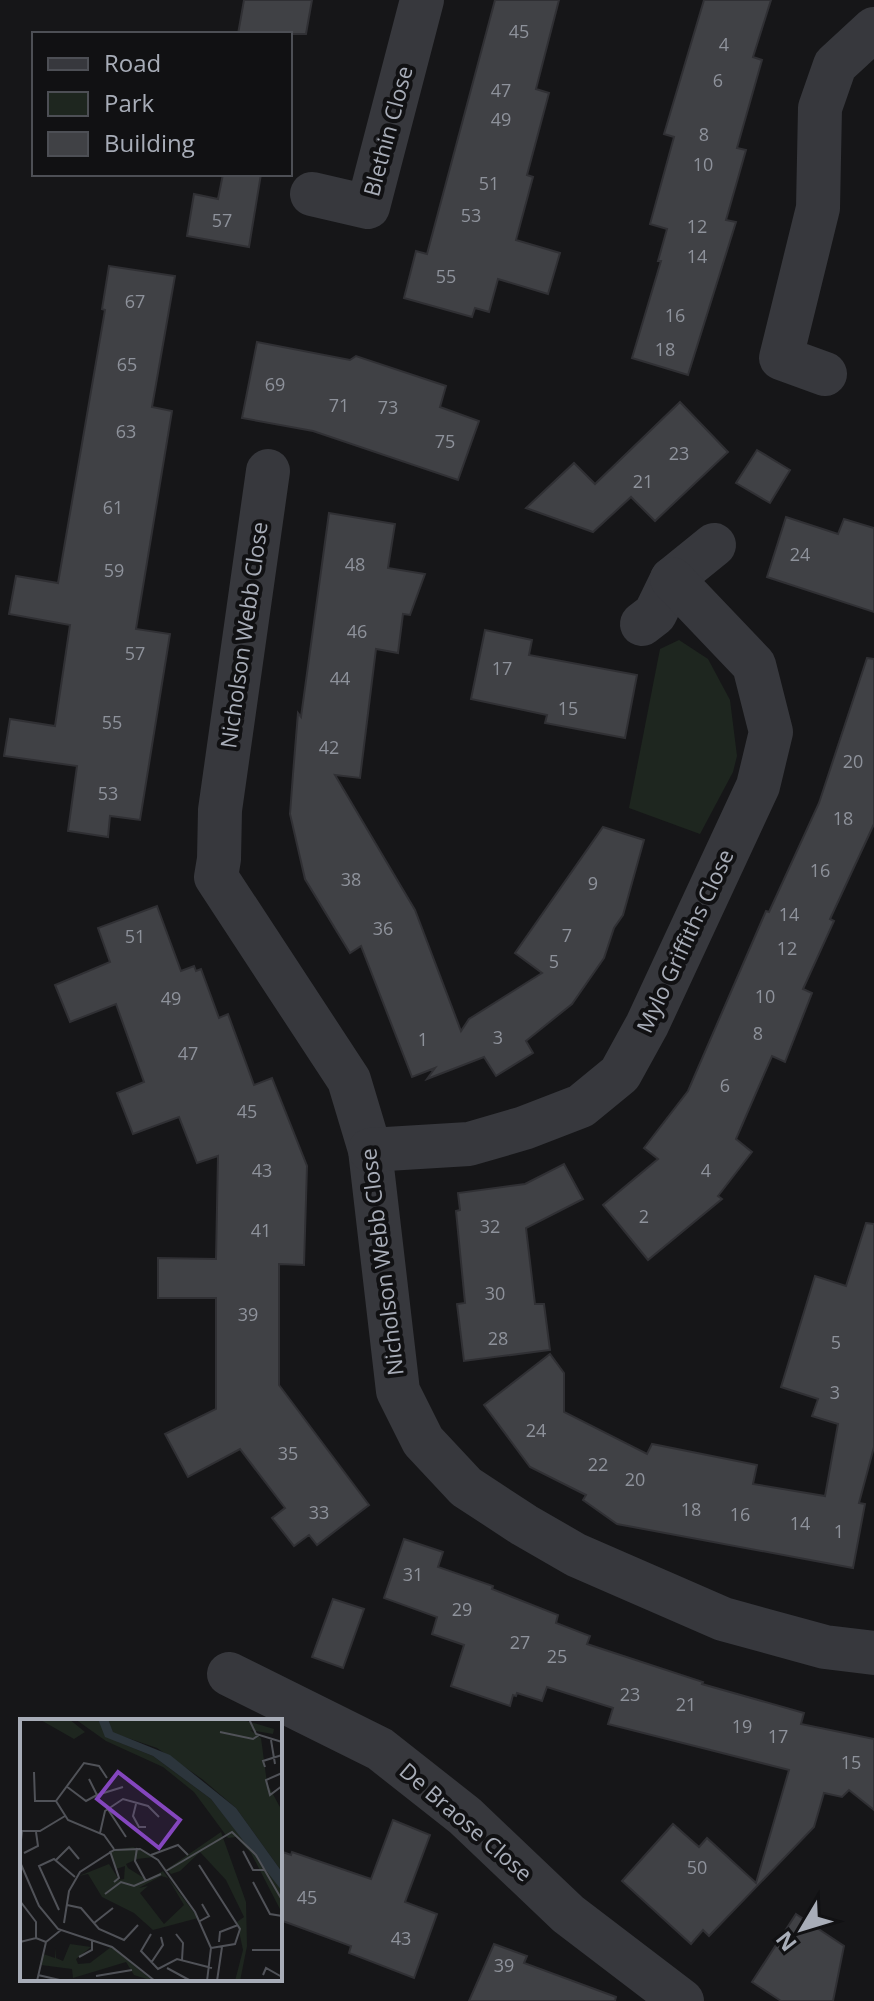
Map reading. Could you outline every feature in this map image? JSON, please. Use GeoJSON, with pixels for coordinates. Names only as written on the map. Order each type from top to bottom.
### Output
{"type":"FeatureCollection","features":[{"type":"Feature","properties":{"kind":"street","name":"Blethin Close"},"geometry":{"type":"LineString","coordinates":[[312,194],[368,207],[422,0]]}},
{"type":"Feature","properties":{"kind":"street"},"geometry":{"type":"LineString","coordinates":[[825,374],[781,358],[818,208],[820,108],[835,65],[874,29]]}},
{"type":"Feature","properties":{"kind":"street","name":"Nicholson Webb Close"},"geometry":{"type":"LineString","coordinates":[[268,471],[220,810],[216,877],[349,1080],[370,1150],[398,1391],[423,1441],[466,1487],[576,1555],[723,1619],[825,1647],[874,1653]]}},
{"type":"Feature","properties":{"kind":"street"},"geometry":{"type":"LineString","coordinates":[[642,624],[655,614],[672,579],[714,545]]}},
{"type":"Feature","properties":{"kind":"street","name":"Mylo Griffiths Close"},"geometry":{"type":"LineString","coordinates":[[370,1150],[469,1144],[524,1128],[581,1106],[620,1074],[647,1025],[758,786],[771,732],[754,665],[672,579]]}},
{"type":"Feature","properties":{"kind":"street","name":"De Braose Close"},"geometry":{"type":"LineString","coordinates":[[229,1674],[380,1749],[465,1816],[568,1914],[682,2001]]}},
{"type":"Feature","properties":{"kind":"green space"},"geometry":{"type":"Polygon","coordinates":[[[679,640],[708,659],[730,700],[737,756],[733,772],[700,834],[629,808],[660,649],[679,640]]]}},
{"type":"Feature","properties":{"kind":"building"},"geometry":{"type":"Polygon","coordinates":[[[244,0],[312,0],[306,34],[238,32],[244,0]]]}},
{"type":"Feature","properties":{"kind":"building"},"geometry":{"type":"Polygon","coordinates":[[[495,0],[559,0],[536,89],[549,93],[527,175],[533,177],[516,240],[560,253],[548,294],[498,279],[489,312],[475,308],[472,317],[404,298],[416,251],[427,254],[495,0]]]}},
{"type":"Feature","properties":{"kind":"building"},"geometry":{"type":"Polygon","coordinates":[[[704,0],[771,0],[753,57],[762,60],[737,148],[746,150],[726,220],[736,222],[688,375],[632,358],[661,261],[658,261],[667,229],[650,224],[674,137],[664,134],[704,0]]]}},
{"type":"Feature","properties":{"kind":"building"},"geometry":{"type":"Polygon","coordinates":[[[223,176],[261,176],[249,247],[187,236],[194,194],[218,199],[223,176]]]}},
{"type":"Feature","properties":{"kind":"building"},"geometry":{"type":"Polygon","coordinates":[[[109,266],[175,276],[152,407],[172,411],[136,629],[170,634],[140,820],[110,816],[108,837],[68,831],[77,766],[4,756],[10,719],[55,726],[70,625],[9,614],[16,576],[58,583],[105,310],[102,309],[109,266]]]}},
{"type":"Feature","properties":{"kind":"building"},"geometry":{"type":"Polygon","coordinates":[[[257,342],[350,360],[356,356],[446,386],[440,407],[479,421],[458,480],[313,431],[242,418],[257,342]]]}},
{"type":"Feature","properties":{"kind":"building"},"geometry":{"type":"Polygon","coordinates":[[[680,402],[728,452],[655,521],[631,497],[593,532],[526,508],[574,463],[595,484],[680,402]]]}},
{"type":"Feature","properties":{"kind":"building"},"geometry":{"type":"Polygon","coordinates":[[[757,450],[790,470],[770,503],[736,483],[757,450]]]}},
{"type":"Feature","properties":{"kind":"building"},"geometry":{"type":"Polygon","coordinates":[[[329,513],[395,524],[388,568],[425,574],[410,615],[403,614],[398,653],[376,649],[360,778],[335,775],[415,910],[461,1031],[469,1019],[542,973],[515,953],[603,827],[644,840],[623,915],[614,928],[604,958],[572,1004],[526,1041],[533,1053],[496,1076],[484,1057],[427,1079],[435,1068],[412,1077],[361,946],[350,953],[305,879],[290,814],[298,713],[301,717],[329,513]]]}},
{"type":"Feature","properties":{"kind":"building"},"geometry":{"type":"Polygon","coordinates":[[[786,517],[838,534],[844,519],[874,528],[874,612],[767,577],[786,517]]]}},
{"type":"Feature","properties":{"kind":"building"},"geometry":{"type":"Polygon","coordinates":[[[485,630],[532,640],[529,655],[637,675],[625,738],[545,723],[547,715],[471,699],[485,630]]]}},
{"type":"Feature","properties":{"kind":"building"},"geometry":{"type":"Polygon","coordinates":[[[867,658],[874,659],[874,824],[830,919],[834,921],[803,989],[812,993],[785,1062],[772,1056],[736,1139],[752,1152],[718,1196],[722,1199],[648,1260],[603,1205],[658,1159],[644,1148],[688,1091],[766,911],[769,912],[819,803],[867,658]]]}},
{"type":"Feature","properties":{"kind":"building"},"geometry":{"type":"Polygon","coordinates":[[[157,906],[181,971],[194,966],[196,971],[201,969],[219,1018],[228,1014],[254,1085],[272,1078],[307,1166],[304,1265],[279,1264],[279,1385],[369,1505],[317,1545],[309,1535],[294,1546],[272,1518],[285,1508],[240,1449],[188,1477],[165,1434],[216,1409],[216,1298],[158,1298],[158,1258],[216,1259],[218,1156],[197,1163],[179,1117],[133,1134],[117,1093],[144,1082],[116,1004],[70,1022],[55,985],[110,962],[98,928],[157,906]]]}},
{"type":"Feature","properties":{"kind":"building"},"geometry":{"type":"Polygon","coordinates":[[[564,1164],[583,1199],[526,1228],[535,1304],[544,1304],[550,1350],[464,1361],[457,1304],[465,1303],[456,1211],[460,1210],[458,1193],[525,1184],[564,1164]]]}},
{"type":"Feature","properties":{"kind":"building"},"geometry":{"type":"Polygon","coordinates":[[[866,1223],[874,1224],[874,1447],[859,1503],[865,1504],[853,1568],[617,1524],[583,1500],[586,1495],[530,1467],[484,1405],[550,1354],[564,1373],[564,1412],[647,1454],[652,1444],[757,1465],[753,1484],[825,1496],[838,1424],[812,1416],[818,1399],[781,1387],[815,1276],[846,1286],[866,1223]]]}},
{"type":"Feature","properties":{"kind":"building"},"geometry":{"type":"Polygon","coordinates":[[[404,1539],[443,1552],[438,1567],[493,1586],[492,1589],[558,1615],[556,1623],[590,1636],[587,1644],[702,1684],[804,1713],[801,1724],[874,1739],[874,1810],[849,1790],[842,1797],[824,1793],[814,1827],[709,1936],[703,1930],[691,1944],[622,1881],[673,1824],[699,1847],[707,1838],[756,1883],[789,1770],[608,1724],[613,1708],[547,1687],[542,1701],[517,1693],[513,1695],[510,1706],[451,1686],[464,1645],[432,1634],[437,1617],[384,1598],[404,1539]]]}},
{"type":"Feature","properties":{"kind":"building"},"geometry":{"type":"Polygon","coordinates":[[[333,1599],[364,1609],[343,1668],[312,1657],[333,1599]]]}},
{"type":"Feature","properties":{"kind":"building"},"geometry":{"type":"Polygon","coordinates":[[[393,1820],[430,1835],[405,1902],[437,1914],[414,1978],[349,1953],[351,1946],[282,1921],[282,1852],[291,1855],[292,1852],[371,1879],[393,1820]]]}},
{"type":"Feature","properties":{"kind":"building"},"geometry":{"type":"Polygon","coordinates":[[[796,1914],[844,1946],[833,2001],[781,2001],[752,1982],[796,1914]]]}},
{"type":"Feature","properties":{"kind":"building"},"geometry":{"type":"Polygon","coordinates":[[[494,1944],[527,1956],[524,1963],[616,1997],[615,2001],[469,2001],[494,1944]]]}}]}
